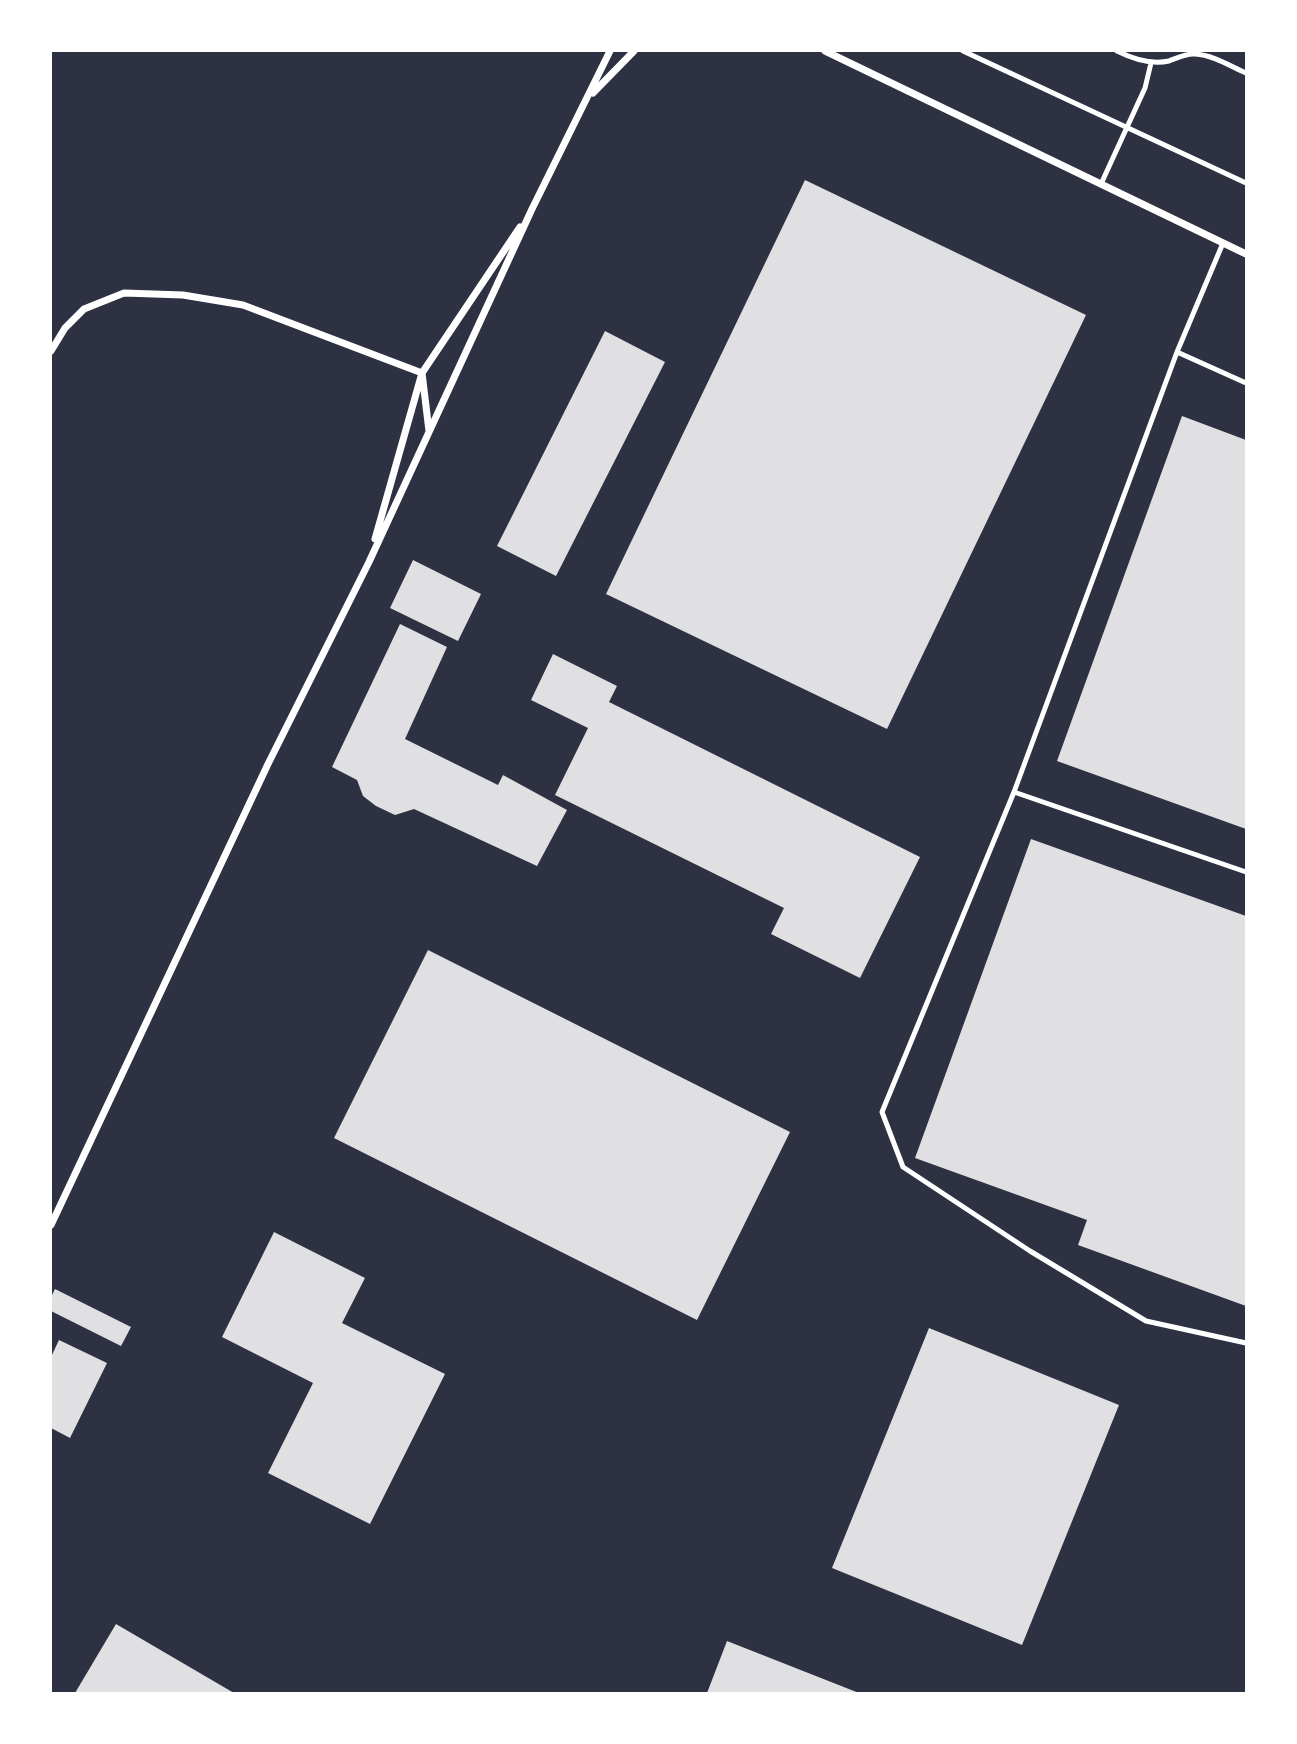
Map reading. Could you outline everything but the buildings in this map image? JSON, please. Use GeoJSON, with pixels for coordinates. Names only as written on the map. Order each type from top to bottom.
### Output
{"type":"FeatureCollection","features":[{"type":"Feature","properties":{"kind":"street"},"geometry":{"type":"LineString","coordinates":[[51,1225],[268,764],[369,562],[532,209],[610,51]]}},
{"type":"Feature","properties":{"kind":"street"},"geometry":{"type":"LineString","coordinates":[[588,98],[634,51]]}},
{"type":"Feature","properties":{"kind":"street"},"geometry":{"type":"LineString","coordinates":[[825,51],[841,54],[1246,254]]}},
{"type":"Feature","properties":{"kind":"street"},"geometry":{"type":"LineString","coordinates":[[369,562],[422,373],[532,209]]}},
{"type":"Feature","properties":{"kind":"street"},"geometry":{"type":"LineString","coordinates":[[51,351],[65,328],[84,309],[124,293],[183,295],[243,305],[422,373]]}},
{"type":"Feature","properties":{"kind":"street"},"geometry":{"type":"LineString","coordinates":[[422,373],[429,432]]}},
{"type":"Feature","properties":{"kind":"lane"},"geometry":{"type":"LineString","coordinates":[[963,51],[1246,183]]}},
{"type":"Feature","properties":{"kind":"lane"},"geometry":{"type":"LineString","coordinates":[[1117,51],[1151,63],[1166,62],[1192,53],[1209,57],[1246,73]]}},
{"type":"Feature","properties":{"kind":"lane"},"geometry":{"type":"LineString","coordinates":[[1101,184],[1144,88],[1151,63]]}},
{"type":"Feature","properties":{"kind":"lane"},"geometry":{"type":"LineString","coordinates":[[1223,243],[1177,352],[1014,792],[882,1112],[904,1167],[1030,1251],[1146,1321],[1246,1343]]}},
{"type":"Feature","properties":{"kind":"lane"},"geometry":{"type":"LineString","coordinates":[[1177,352],[1246,383]]}},
{"type":"Feature","properties":{"kind":"lane"},"geometry":{"type":"LineString","coordinates":[[1014,792],[1246,872]]}}]}
